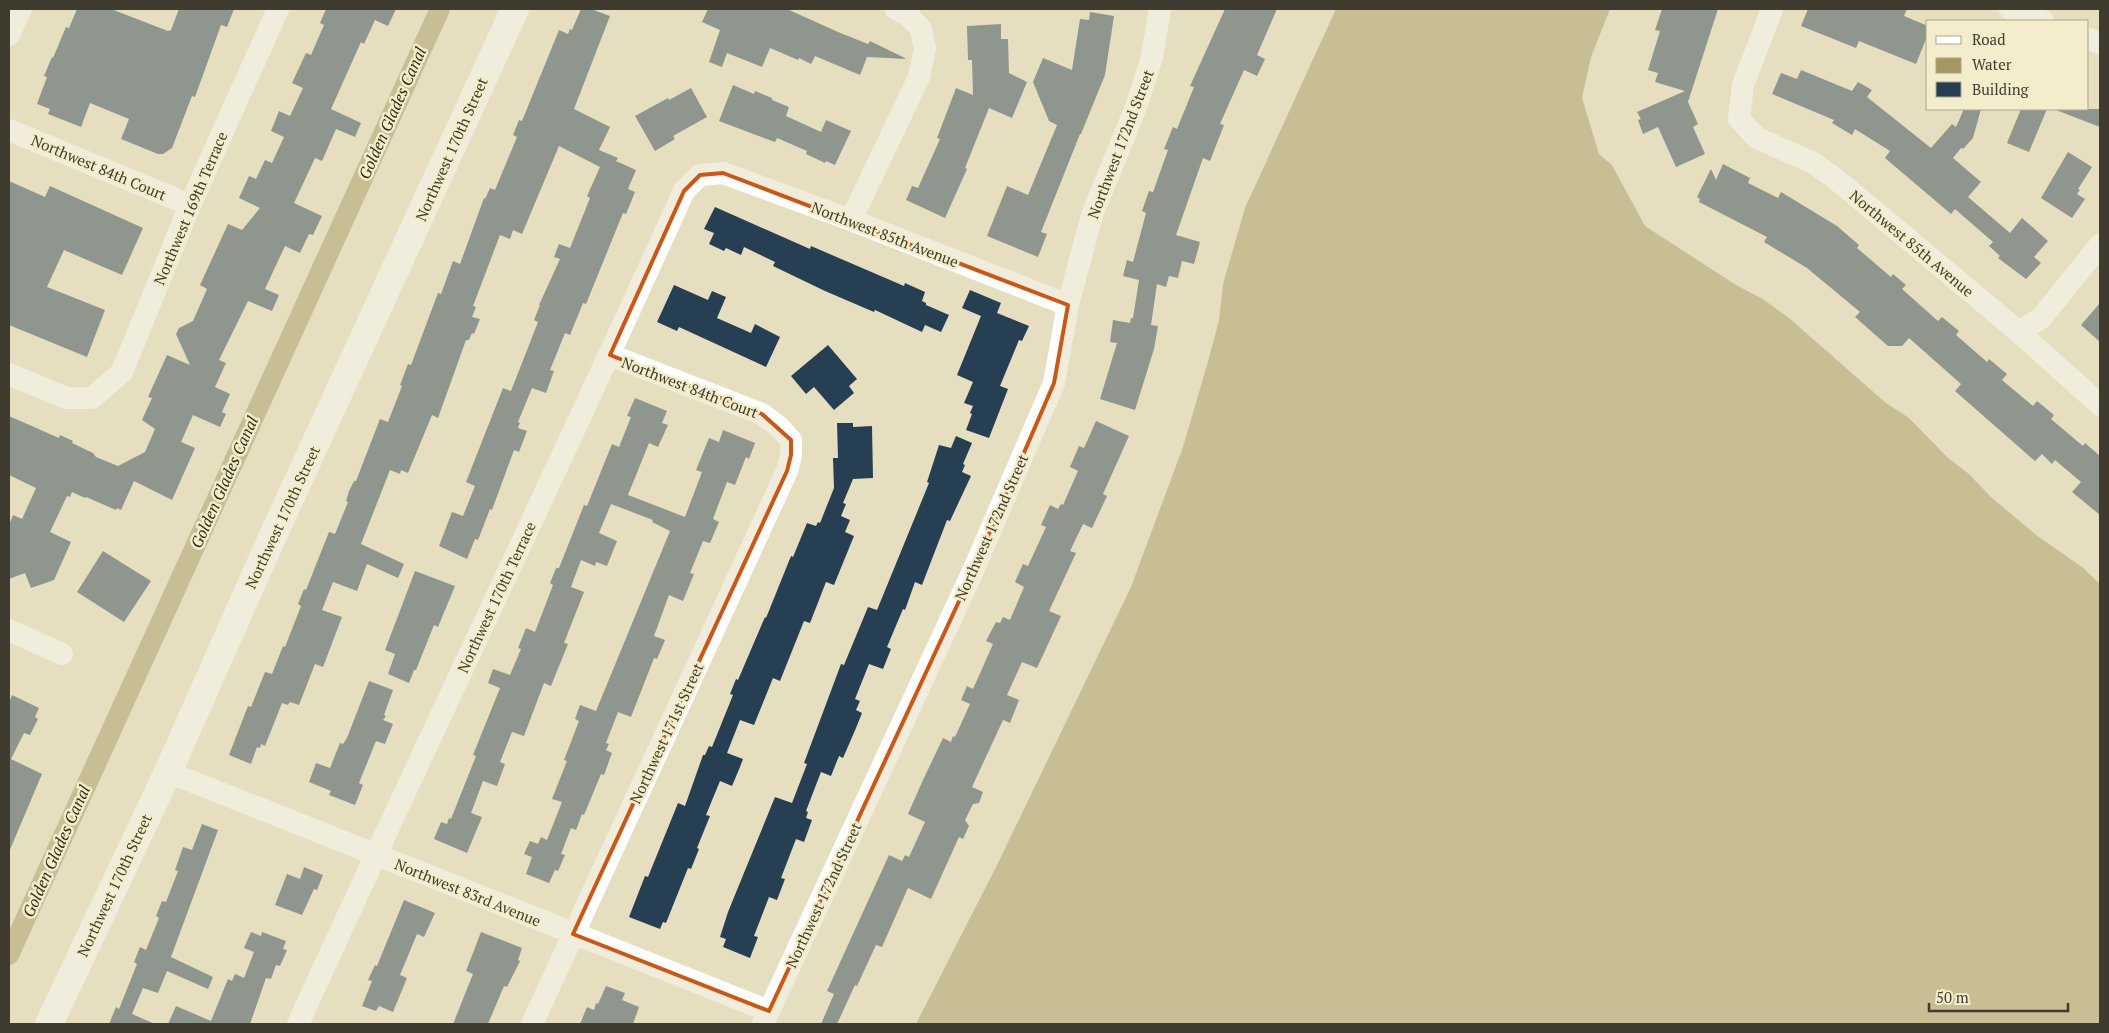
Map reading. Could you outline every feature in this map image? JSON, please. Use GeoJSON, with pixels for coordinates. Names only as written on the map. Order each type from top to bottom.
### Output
{"type":"FeatureCollection","features":[{"type":"Feature","properties":{"kind":"street"},"geometry":{"type":"LineString","coordinates":[[9,35],[21,9]]}},
{"type":"Feature","properties":{"kind":"street","name":"Northwest 169th Terrace"},"geometry":{"type":"LineString","coordinates":[[9,374],[66,398],[92,398],[122,372],[190,205],[278,9]]}},
{"type":"Feature","properties":{"kind":"street","name":"Northwest 170th Street"},"geometry":{"type":"LineString","coordinates":[[49,1024],[168,772],[271,540],[515,9]]}},
{"type":"Feature","properties":{"kind":"street"},"geometry":{"type":"LineString","coordinates":[[851,220],[919,77],[926,49],[921,28],[909,16],[896,9]]}},
{"type":"Feature","properties":{"kind":"street","name":"Northwest 172nd Street"},"geometry":{"type":"LineString","coordinates":[[766,1018],[973,571],[1054,383],[1068,305],[1092,215],[1136,107],[1152,57],[1160,9]]}},
{"type":"Feature","properties":{"kind":"street","name":"Northwest 85th Avenue"},"geometry":{"type":"LineString","coordinates":[[1772,9],[1744,85],[1740,119],[1758,138],[1814,164],[1835,179],[2019,332],[2100,405]]}},
{"type":"Feature","properties":{"kind":"street"},"geometry":{"type":"LineString","coordinates":[[2010,9],[2040,20]]}},
{"type":"Feature","properties":{"kind":"street","name":"Northwest 84th Court"},"geometry":{"type":"LineString","coordinates":[[9,130],[190,205]]}},
{"type":"Feature","properties":{"kind":"street","name":"Northwest 85th Avenue"},"geometry":{"type":"LineString","coordinates":[[700,176],[723,172],[1068,305]]}},
{"type":"Feature","properties":{"kind":"street","name":"Northwest 170th Terrace"},"geometry":{"type":"LineString","coordinates":[[298,1024],[375,854],[610,355],[684,191],[700,176]]}},
{"type":"Feature","properties":{"kind":"street"},"geometry":{"type":"LineString","coordinates":[[2019,332],[2041,318],[2100,245]]}},
{"type":"Feature","properties":{"kind":"street","name":"Northwest 84th Court"},"geometry":{"type":"LineString","coordinates":[[610,355],[762,414],[791,440]]}},
{"type":"Feature","properties":{"kind":"street","name":"Northwest 171st Street"},"geometry":{"type":"LineString","coordinates":[[532,1024],[787,471],[791,455],[791,440]]}},
{"type":"Feature","properties":{"kind":"street"},"geometry":{"type":"LineString","coordinates":[[9,630],[62,654]]}},
{"type":"Feature","properties":{"kind":"street","name":"Northwest 83rd Avenue"},"geometry":{"type":"LineString","coordinates":[[168,772],[573,934],[766,1018]]}},
{"type":"Feature","properties":{"kind":"highlighted area"},"geometry":{"type":"Polygon","coordinates":[[[723,173],[1068,305],[1054,383],[973,571],[769,1011],[573,934],[787,471],[791,455],[791,440],[762,414],[610,355],[684,191],[700,175],[723,173]]]}},
{"type":"Feature","properties":{"kind":"water"},"geometry":{"type":"Polygon","coordinates":[[[1336,9],[1610,9],[1591,57],[1582,98],[1599,154],[1612,165],[1645,226],[1736,285],[1763,299],[1789,318],[1886,403],[1909,418],[1947,457],[1969,474],[1991,497],[2036,535],[2082,567],[2100,584],[2100,1024],[916,1024],[998,863],[1131,587],[1183,447],[1219,320],[1223,284],[1245,208],[1336,9]]]}},
{"type":"Feature","properties":{"kind":"building"},"geometry":{"type":"Polygon","coordinates":[[[77,9],[111,9],[168,31],[171,30],[179,9],[234,9],[227,27],[221,25],[195,97],[192,96],[172,148],[163,154],[158,154],[121,139],[129,119],[90,103],[81,127],[48,114],[50,109],[37,104],[47,77],[44,76],[52,57],[66,27],[69,28],[77,9]]]}},
{"type":"Feature","properties":{"kind":"building"},"geometry":{"type":"Polygon","coordinates":[[[326,9],[396,9],[388,26],[375,20],[364,44],[361,42],[331,109],[361,123],[355,137],[336,129],[322,161],[315,158],[294,203],[322,216],[313,235],[309,234],[300,253],[285,246],[265,289],[279,295],[272,311],[248,301],[219,360],[226,363],[215,387],[230,394],[222,412],[226,414],[220,427],[193,415],[181,442],[195,448],[172,500],[134,481],[121,510],[117,508],[116,510],[72,492],[70,497],[67,496],[50,532],[71,542],[54,580],[31,588],[25,573],[9,579],[9,525],[13,515],[22,519],[36,488],[9,475],[9,416],[59,438],[60,435],[93,453],[96,457],[118,466],[145,452],[155,429],[142,420],[152,398],[148,397],[167,355],[190,365],[176,334],[179,328],[193,321],[207,289],[200,285],[228,224],[242,230],[260,208],[239,198],[249,176],[256,179],[265,160],[272,163],[284,137],[271,131],[279,111],[290,116],[303,88],[292,83],[306,53],[311,55],[324,25],[320,23],[326,9]]]}},
{"type":"Feature","properties":{"kind":"building"},"geometry":{"type":"Polygon","coordinates":[[[581,9],[591,9],[610,16],[574,109],[610,127],[599,150],[618,158],[616,161],[636,170],[628,189],[635,192],[626,214],[623,213],[586,304],[583,303],[570,335],[565,333],[550,370],[554,371],[546,393],[532,388],[518,422],[520,423],[518,428],[527,431],[519,452],[514,450],[492,510],[490,509],[478,540],[475,539],[467,559],[439,546],[452,512],[463,516],[475,486],[466,482],[503,388],[511,391],[538,322],[534,320],[539,305],[560,259],[554,257],[559,244],[570,248],[590,198],[587,196],[600,167],[559,146],[522,234],[513,230],[510,239],[500,235],[473,306],[476,307],[472,317],[480,319],[474,334],[472,333],[469,340],[466,340],[438,418],[432,415],[408,473],[401,470],[400,474],[390,470],[361,544],[404,564],[398,578],[367,564],[357,591],[333,582],[322,610],[342,617],[323,667],[315,664],[299,705],[290,702],[288,705],[282,703],[265,746],[261,744],[260,748],[257,747],[251,764],[229,755],[248,706],[251,707],[265,672],[272,674],[283,646],[285,647],[301,606],[298,604],[304,589],[306,590],[329,532],[335,534],[348,502],[346,501],[349,491],[354,481],[356,481],[380,419],[388,422],[408,364],[411,365],[438,293],[441,294],[453,261],[460,264],[484,198],[490,188],[495,190],[517,137],[513,135],[519,120],[522,121],[559,30],[568,34],[570,29],[572,30],[581,9]]]}},
{"type":"Feature","properties":{"kind":"building"},"geometry":{"type":"Polygon","coordinates":[[[708,9],[787,9],[868,44],[870,41],[907,59],[867,57],[860,75],[815,56],[811,64],[770,48],[762,67],[727,53],[722,67],[709,62],[720,30],[702,22],[708,9]]]}},
{"type":"Feature","properties":{"kind":"building"},"geometry":{"type":"Polygon","coordinates":[[[1225,9],[1277,9],[1257,55],[1265,59],[1257,76],[1244,70],[1220,124],[1224,125],[1210,161],[1203,158],[1176,235],[1200,242],[1194,264],[1182,261],[1178,278],[1169,276],[1166,287],[1157,284],[1151,325],[1158,326],[1154,349],[1135,410],[1100,399],[1117,343],[1110,342],[1113,320],[1130,323],[1131,318],[1133,318],[1139,280],[1123,276],[1127,260],[1133,262],[1146,213],[1142,211],[1149,191],[1153,192],[1168,150],[1164,149],[1173,127],[1177,129],[1194,87],[1190,86],[1225,9]]]}},
{"type":"Feature","properties":{"kind":"building"},"geometry":{"type":"Polygon","coordinates":[[[1662,9],[1718,9],[1688,102],[1698,124],[1693,127],[1705,154],[1676,167],[1658,127],[1643,134],[1638,120],[1641,119],[1637,112],[1685,91],[1655,82],[1658,73],[1648,70],[1660,31],[1655,30],[1662,9]]]}},
{"type":"Feature","properties":{"kind":"building"},"geometry":{"type":"Polygon","coordinates":[[[1808,9],[1907,9],[1904,16],[1926,25],[1926,39],[1916,64],[1859,41],[1856,48],[1801,26],[1808,9]]]}},
{"type":"Feature","properties":{"kind":"building"},"geometry":{"type":"Polygon","coordinates":[[[1090,12],[1114,16],[1105,75],[1041,232],[1047,234],[1038,257],[987,236],[1007,186],[1028,195],[1057,125],[1049,121],[1033,82],[1043,58],[1072,70],[1080,19],[1089,20],[1090,12]]]}},
{"type":"Feature","properties":{"kind":"building"},"geometry":{"type":"Polygon","coordinates":[[[1001,24],[1001,39],[1008,39],[1009,73],[1027,82],[1012,118],[989,108],[965,168],[967,169],[945,218],[906,200],[912,186],[918,188],[940,139],[937,138],[956,88],[973,95],[972,60],[968,60],[967,26],[1001,24]]]}},
{"type":"Feature","properties":{"kind":"building"},"geometry":{"type":"Polygon","coordinates":[[[1801,70],[1852,91],[1858,82],[1872,90],[1867,97],[1931,148],[1952,124],[1956,127],[1964,110],[1981,110],[1973,138],[1953,158],[1981,182],[1968,197],[2010,233],[2022,218],[2048,241],[2034,257],[2041,263],[2026,279],[1998,258],[2000,256],[1989,246],[1993,242],[1955,209],[1951,214],[1885,158],[1890,151],[1855,129],[1852,135],[1832,123],[1834,120],[1772,94],[1781,73],[1797,79],[1801,70]]]}},
{"type":"Feature","properties":{"kind":"building"},"geometry":{"type":"Polygon","coordinates":[[[733,85],[754,94],[755,91],[789,107],[786,116],[821,132],[826,120],[851,131],[835,165],[826,161],[825,163],[806,154],[807,151],[777,138],[775,142],[719,121],[733,85]]]}},
{"type":"Feature","properties":{"kind":"building"},"geometry":{"type":"Polygon","coordinates":[[[691,88],[707,117],[673,136],[675,139],[655,151],[635,116],[691,88]]]}},
{"type":"Feature","properties":{"kind":"building"},"geometry":{"type":"Polygon","coordinates":[[[2100,109],[2100,127],[2056,110],[2100,109]]]}},
{"type":"Feature","properties":{"kind":"building"},"geometry":{"type":"Polygon","coordinates":[[[2021,110],[2047,110],[2029,152],[2007,143],[2021,110]]]}},
{"type":"Feature","properties":{"kind":"building"},"geometry":{"type":"Polygon","coordinates":[[[2068,152],[2092,167],[2078,189],[2080,190],[2077,194],[2085,199],[2072,218],[2041,198],[2068,152]]]}},
{"type":"Feature","properties":{"kind":"building"},"geometry":{"type":"Polygon","coordinates":[[[1723,164],[1750,178],[1748,183],[1778,198],[1781,192],[1837,226],[1859,245],[1857,248],[1891,277],[1893,274],[1906,285],[1902,289],[1938,321],[1942,317],[1959,331],[1956,335],[1987,362],[1989,359],[2007,374],[2002,380],[2033,406],[2037,401],[2054,415],[2051,419],[2083,446],[2085,443],[2100,456],[2100,515],[2072,492],[2081,482],[2055,460],[2052,464],[2042,454],[2035,461],[1955,391],[1961,384],[1909,338],[1902,346],[1888,346],[1855,317],[1860,312],[1807,268],[1764,242],[1767,237],[1699,202],[1700,199],[1697,197],[1711,169],[1716,180],[1723,164]]]}},
{"type":"Feature","properties":{"kind":"building"},"geometry":{"type":"Polygon","coordinates":[[[9,181],[45,197],[50,186],[143,228],[122,275],[64,250],[47,287],[105,310],[87,357],[9,325],[9,181]]]}},
{"type":"Feature","properties":{"kind":"building"},"geometry":{"type":"Polygon","coordinates":[[[715,207],[810,249],[811,246],[904,286],[905,283],[925,292],[922,301],[926,305],[949,315],[941,332],[925,325],[922,332],[875,310],[874,312],[825,291],[773,266],[775,262],[744,247],[741,255],[726,248],[724,251],[709,244],[714,233],[704,229],[715,207]]]}},
{"type":"Feature","properties":{"kind":"building"},"geometry":{"type":"Polygon","coordinates":[[[674,285],[708,300],[712,291],[726,297],[717,318],[751,333],[755,324],[780,337],[766,367],[679,327],[677,331],[657,322],[674,285]]]}},
{"type":"Feature","properties":{"kind":"building"},"geometry":{"type":"Polygon","coordinates":[[[970,290],[1001,303],[997,313],[1029,326],[1022,341],[1019,340],[1000,386],[1008,389],[989,438],[966,430],[973,406],[964,403],[973,382],[957,375],[981,316],[962,308],[970,290]]]}},
{"type":"Feature","properties":{"kind":"building"},"geometry":{"type":"Polygon","coordinates":[[[2100,303],[2100,342],[2081,325],[2100,303]]]}},
{"type":"Feature","properties":{"kind":"building"},"geometry":{"type":"Polygon","coordinates":[[[828,345],[857,379],[849,386],[854,393],[834,410],[814,387],[806,394],[791,376],[828,345]]]}},
{"type":"Feature","properties":{"kind":"building"},"geometry":{"type":"Polygon","coordinates":[[[635,398],[667,411],[662,423],[668,425],[658,447],[649,443],[628,495],[685,517],[702,472],[696,470],[709,438],[719,442],[723,430],[755,443],[749,459],[746,457],[735,485],[727,482],[713,519],[719,522],[710,543],[703,541],[690,573],[694,574],[683,601],[669,595],[654,636],[665,640],[657,659],[654,658],[631,717],[618,712],[606,743],[609,744],[606,750],[612,753],[604,775],[601,774],[576,830],[571,828],[561,854],[565,855],[558,871],[555,870],[549,883],[526,874],[532,857],[524,854],[530,841],[538,844],[541,837],[547,840],[562,802],[552,799],[567,761],[564,760],[579,721],[575,719],[580,705],[596,711],[670,531],[652,522],[653,520],[611,504],[599,533],[617,541],[607,566],[596,562],[595,566],[581,560],[571,587],[584,592],[564,643],[568,644],[551,686],[544,683],[524,736],[512,732],[500,762],[505,764],[497,786],[483,781],[471,813],[482,817],[467,853],[434,839],[441,822],[447,824],[449,818],[451,819],[476,756],[473,755],[500,688],[488,683],[493,669],[510,675],[521,649],[518,648],[526,628],[535,632],[553,585],[550,583],[556,568],[559,568],[584,505],[587,506],[612,444],[619,447],[631,417],[627,416],[635,398]]]}},
{"type":"Feature","properties":{"kind":"building"},"geometry":{"type":"Polygon","coordinates":[[[1096,421],[1129,436],[1103,494],[1107,496],[1092,528],[1083,524],[1070,551],[1076,553],[1049,611],[1061,616],[1037,668],[1022,662],[1007,695],[1019,700],[1010,723],[1003,720],[972,787],[983,792],[979,803],[973,804],[965,820],[969,826],[963,839],[959,837],[931,899],[908,888],[882,947],[876,945],[837,1024],[821,1024],[834,994],[827,991],[889,855],[902,861],[905,855],[909,857],[925,822],[908,814],[943,738],[951,742],[953,736],[955,737],[970,704],[961,700],[967,686],[973,689],[993,644],[986,641],[996,622],[1000,623],[1003,617],[1010,620],[1024,587],[1015,582],[1023,564],[1028,566],[1046,527],[1041,525],[1050,505],[1058,509],[1061,504],[1063,505],[1078,471],[1070,467],[1079,446],[1084,448],[1096,421]]]}},
{"type":"Feature","properties":{"kind":"building"},"geometry":{"type":"Polygon","coordinates":[[[837,423],[853,423],[853,427],[872,426],[873,478],[853,479],[843,503],[846,504],[841,516],[850,520],[845,532],[854,536],[834,585],[826,582],[810,623],[804,621],[780,681],[773,678],[754,725],[740,720],[727,753],[743,759],[740,767],[732,786],[720,781],[706,815],[710,816],[691,869],[688,868],[666,923],[663,922],[660,929],[629,917],[645,876],[648,877],[678,803],[685,806],[703,755],[705,755],[709,746],[712,747],[733,695],[730,694],[736,679],[738,680],[766,618],[791,556],[793,557],[807,523],[816,526],[818,522],[820,523],[834,488],[833,458],[838,458],[837,423]]]}},
{"type":"Feature","properties":{"kind":"building"},"geometry":{"type":"Polygon","coordinates":[[[956,436],[972,443],[963,464],[965,465],[962,472],[971,476],[950,521],[947,520],[922,585],[915,582],[905,610],[903,609],[887,647],[891,649],[883,669],[869,664],[855,699],[860,701],[856,710],[862,713],[856,728],[843,758],[839,756],[831,776],[821,772],[806,811],[808,812],[806,818],[812,820],[804,842],[796,839],[781,878],[785,879],[777,900],[769,897],[754,936],[758,937],[750,958],[723,947],[726,939],[720,937],[728,912],[775,797],[792,803],[807,764],[804,763],[841,664],[844,665],[868,607],[877,610],[929,483],[927,482],[939,445],[951,448],[956,436]]]}},
{"type":"Feature","properties":{"kind":"building"},"geometry":{"type":"Polygon","coordinates":[[[103,551],[151,581],[124,622],[77,592],[103,551]]]}},
{"type":"Feature","properties":{"kind":"building"},"geometry":{"type":"Polygon","coordinates":[[[415,571],[455,586],[438,627],[434,625],[409,683],[388,674],[395,654],[385,650],[415,571]]]}},
{"type":"Feature","properties":{"kind":"building"},"geometry":{"type":"Polygon","coordinates":[[[369,681],[393,690],[384,715],[386,716],[383,720],[393,724],[385,744],[376,741],[359,783],[363,785],[355,805],[329,795],[331,791],[309,782],[316,763],[330,768],[340,743],[343,744],[347,738],[369,681]]]}},
{"type":"Feature","properties":{"kind":"building"},"geometry":{"type":"Polygon","coordinates":[[[12,695],[39,708],[35,717],[38,719],[30,735],[24,733],[11,759],[42,774],[9,852],[9,703],[12,695]]]}},
{"type":"Feature","properties":{"kind":"building"},"geometry":{"type":"Polygon","coordinates":[[[202,824],[218,830],[171,957],[213,977],[208,989],[167,971],[158,993],[143,988],[132,1014],[155,1024],[109,1024],[116,1007],[119,1009],[137,964],[134,962],[140,947],[146,950],[159,918],[156,916],[162,901],[166,902],[178,871],[175,870],[183,847],[192,850],[202,824]]]}},
{"type":"Feature","properties":{"kind":"building"},"geometry":{"type":"Polygon","coordinates":[[[304,867],[323,875],[317,890],[314,889],[302,915],[275,905],[287,874],[300,879],[304,867]]]}},
{"type":"Feature","properties":{"kind":"building"},"geometry":{"type":"Polygon","coordinates":[[[404,900],[435,913],[424,937],[417,934],[400,975],[407,978],[393,1012],[379,1006],[376,1011],[362,1006],[372,981],[368,980],[375,965],[377,966],[404,900]]]}},
{"type":"Feature","properties":{"kind":"building"},"geometry":{"type":"Polygon","coordinates":[[[251,932],[261,936],[262,932],[286,941],[283,949],[287,950],[280,966],[276,965],[271,979],[266,978],[250,1024],[168,1024],[176,1006],[211,1021],[228,979],[232,981],[235,974],[244,978],[254,952],[244,948],[251,932]]]}},
{"type":"Feature","properties":{"kind":"building"},"geometry":{"type":"Polygon","coordinates":[[[481,932],[522,948],[518,960],[520,961],[507,987],[504,986],[488,1024],[453,1024],[473,974],[466,971],[481,932]]]}},
{"type":"Feature","properties":{"kind":"building"},"geometry":{"type":"Polygon","coordinates":[[[606,986],[625,993],[622,1000],[639,1007],[633,1024],[580,1024],[587,1007],[594,1010],[606,986]]]}},
{"type":"Feature","properties":{"kind":"waterway","name":"Golden Glades Canal"},"geometry":{"type":"LineString","coordinates":[[9,955],[440,9]]}}]}
